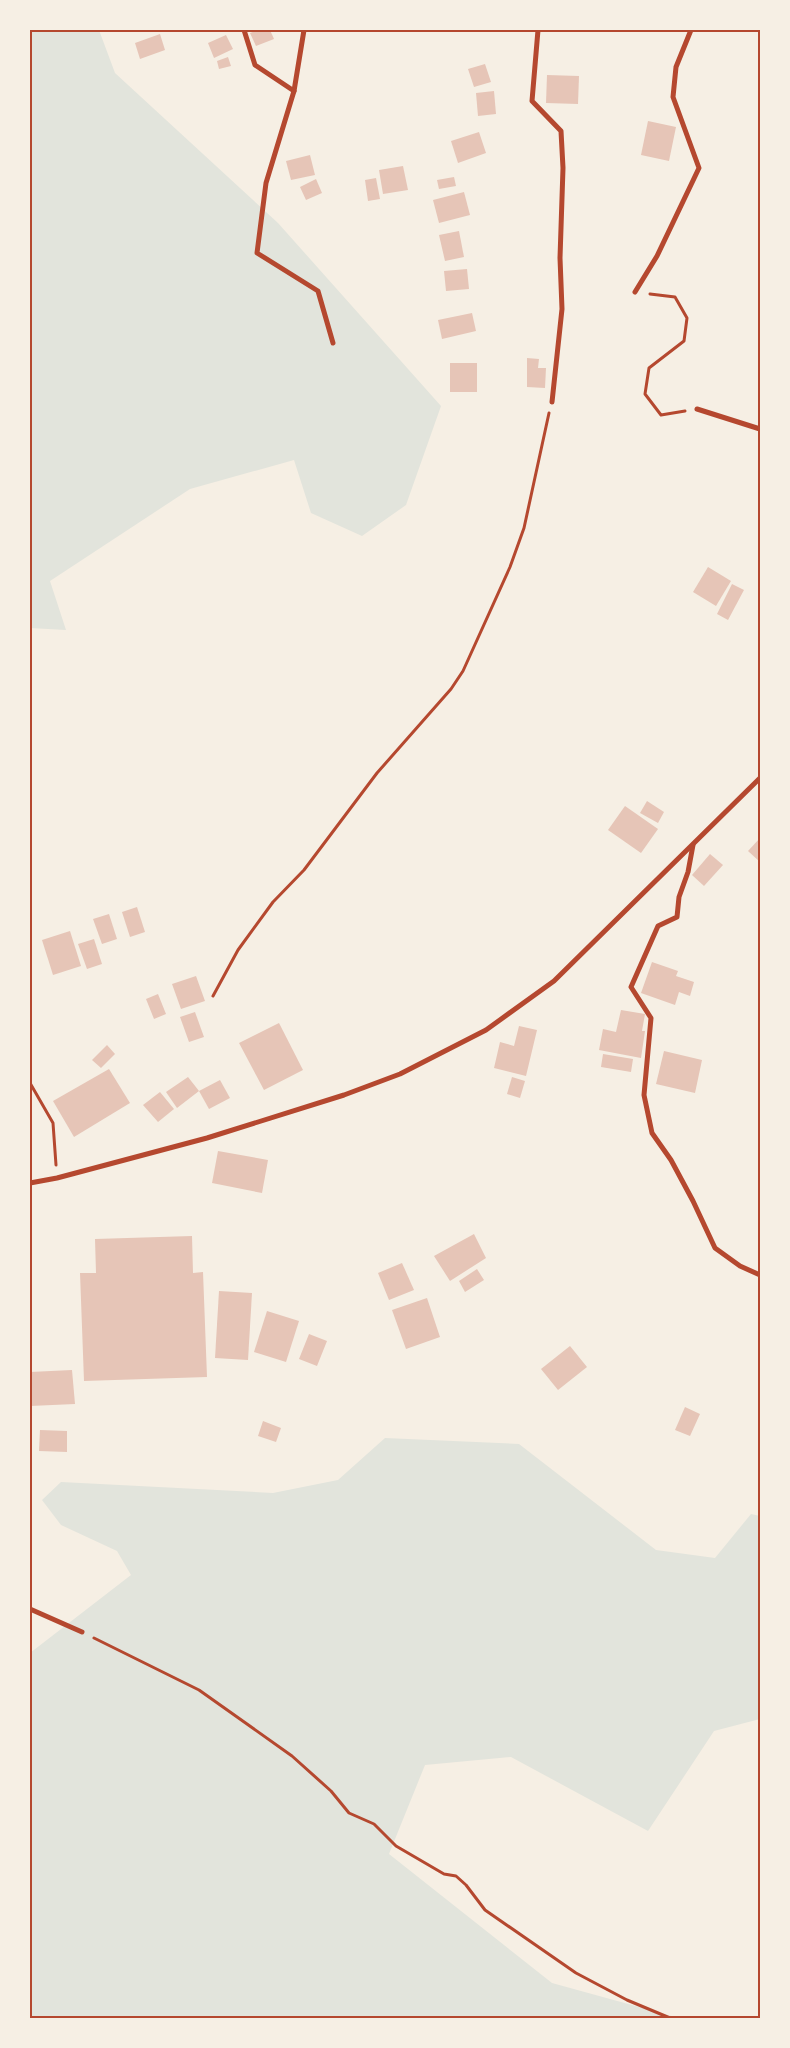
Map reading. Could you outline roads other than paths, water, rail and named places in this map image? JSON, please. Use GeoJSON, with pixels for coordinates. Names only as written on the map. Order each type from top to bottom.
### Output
{"type":"FeatureCollection","features":[{"type":"Feature","properties":{"kind":"street"},"geometry":{"type":"LineString","coordinates":[[244,30],[255,65],[294,90]]}},
{"type":"Feature","properties":{"kind":"street"},"geometry":{"type":"LineString","coordinates":[[304,30],[294,90],[266,183],[256,253],[318,291],[333,343]]}},
{"type":"Feature","properties":{"kind":"street"},"geometry":{"type":"LineString","coordinates":[[538,30],[532,101],[561,131],[563,168],[560,258],[562,309],[552,402]]}},
{"type":"Feature","properties":{"kind":"street"},"geometry":{"type":"LineString","coordinates":[[635,292],[657,256],[699,168],[673,97],[676,67],[691,30]]}},
{"type":"Feature","properties":{"kind":"street"},"geometry":{"type":"LineString","coordinates":[[697,409],[760,429]]}},
{"type":"Feature","properties":{"kind":"street"},"geometry":{"type":"LineString","coordinates":[[30,1183],[57,1178],[207,1138],[344,1095],[400,1074],[486,1030],[554,981],[760,778]]}},
{"type":"Feature","properties":{"kind":"street"},"geometry":{"type":"LineString","coordinates":[[693,844],[688,872],[679,897],[677,916],[658,926],[631,987],[651,1018],[644,1095],[652,1133],[671,1160],[715,1248],[740,1266],[760,1275]]}},
{"type":"Feature","properties":{"kind":"street"},"geometry":{"type":"LineString","coordinates":[[30,1609],[82,1632]]}}]}
